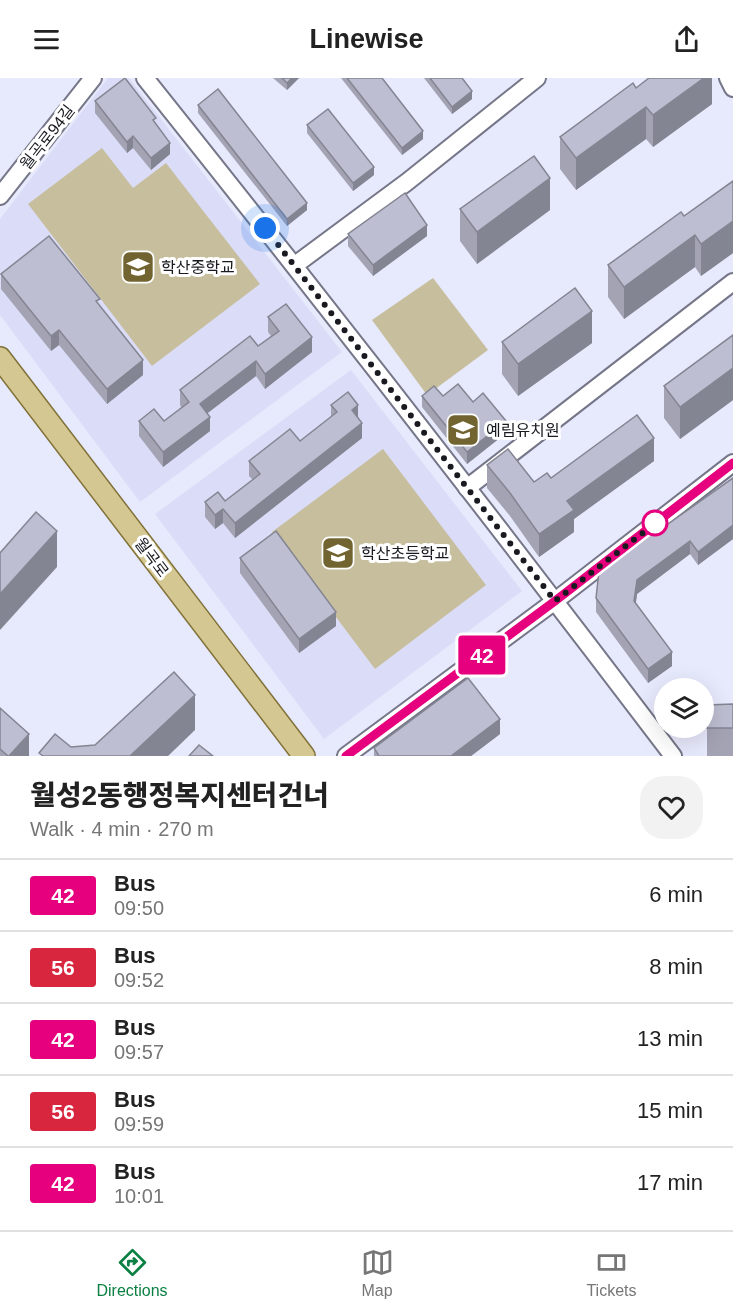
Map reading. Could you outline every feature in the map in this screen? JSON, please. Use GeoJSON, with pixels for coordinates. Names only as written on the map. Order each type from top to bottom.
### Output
{"type":"FeatureCollection","features":[{"type":"Feature","properties":{"kind":"main road","name":"월곡로"},"geometry":{"type":"LineString","coordinates":[[0,358],[304,756]]}},
{"type":"Feature","properties":{"kind":"street","name":"월곡로94길"},"geometry":{"type":"LineString","coordinates":[[0,196],[93,78]]}},
{"type":"Feature","properties":{"kind":"street"},"geometry":{"type":"LineString","coordinates":[[145,78],[295,265],[673,756]]}},
{"type":"Feature","properties":{"kind":"street"},"geometry":{"type":"LineString","coordinates":[[295,265],[407,182],[537,78]]}},
{"type":"Feature","properties":{"kind":"street"},"geometry":{"type":"LineString","coordinates":[[728,78],[733,88]]}},
{"type":"Feature","properties":{"kind":"street"},"geometry":{"type":"LineString","coordinates":[[467,488],[733,282]]}},
{"type":"Feature","properties":{"kind":"street"},"geometry":{"type":"LineString","coordinates":[[346,756],[555,601],[733,463]]}},
{"type":"Feature","properties":{"kind":"shaded area","name":"학산중학교"},"geometry":{"type":"Polygon","coordinates":[[[108,78],[129,78],[342,352],[140,502],[0,315],[0,219],[108,78]]]}},
{"type":"Feature","properties":{"kind":"shaded area"},"geometry":{"type":"Polygon","coordinates":[[[102,148],[133,188],[166,163],[260,284],[152,366],[28,204],[102,148]]]}},
{"type":"Feature","properties":{"kind":"shaded area"},"geometry":{"type":"Polygon","coordinates":[[[433,278],[488,350],[427,395],[372,320],[433,278]]]}},
{"type":"Feature","properties":{"kind":"shaded area","name":"학산초등학교"},"geometry":{"type":"Polygon","coordinates":[[[351,370],[522,591],[324,739],[155,514],[351,370]]]}},
{"type":"Feature","properties":{"kind":"shaded area"},"geometry":{"type":"Polygon","coordinates":[[[383,449],[486,585],[375,669],[272,532],[383,449]]]}},
{"type":"Feature","properties":{"kind":"building"},"geometry":{"type":"Polygon","coordinates":[[[125,78],[156,118],[153,120],[170,143],[151,158],[133,136],[127,142],[95,101],[125,78]]]}},
{"type":"Feature","properties":{"kind":"building"},"geometry":{"type":"Polygon","coordinates":[[[282,78],[292,78],[287,83],[282,78]]]}},
{"type":"Feature","properties":{"kind":"building"},"geometry":{"type":"Polygon","coordinates":[[[347,78],[382,78],[423,131],[402,148],[347,78]]]}},
{"type":"Feature","properties":{"kind":"building"},"geometry":{"type":"Polygon","coordinates":[[[430,78],[462,78],[472,91],[452,107],[430,78]]]}},
{"type":"Feature","properties":{"kind":"building"},"geometry":{"type":"Polygon","coordinates":[[[649,78],[704,78],[653,115],[646,107],[576,158],[560,137],[633,83],[636,88],[649,78]]]}},
{"type":"Feature","properties":{"kind":"building"},"geometry":{"type":"Polygon","coordinates":[[[218,89],[307,203],[287,219],[198,105],[218,89]]]}},
{"type":"Feature","properties":{"kind":"building"},"geometry":{"type":"Polygon","coordinates":[[[328,109],[374,167],[353,183],[307,125],[328,109]]]}},
{"type":"Feature","properties":{"kind":"building"},"geometry":{"type":"Polygon","coordinates":[[[534,156],[550,178],[477,232],[460,209],[534,156]]]}},
{"type":"Feature","properties":{"kind":"building"},"geometry":{"type":"Polygon","coordinates":[[[733,181],[733,221],[701,244],[695,235],[624,287],[608,265],[681,212],[684,216],[733,181]]]}},
{"type":"Feature","properties":{"kind":"building"},"geometry":{"type":"Polygon","coordinates":[[[405,193],[427,225],[373,265],[348,234],[405,193]]]}},
{"type":"Feature","properties":{"kind":"building"},"geometry":{"type":"Polygon","coordinates":[[[49,236],[100,299],[96,301],[143,360],[107,389],[59,330],[51,336],[1,274],[49,236]]]}},
{"type":"Feature","properties":{"kind":"building"},"geometry":{"type":"Polygon","coordinates":[[[575,288],[592,311],[518,364],[502,342],[575,288]]]}},
{"type":"Feature","properties":{"kind":"building"},"geometry":{"type":"Polygon","coordinates":[[[286,304],[312,337],[265,374],[256,361],[200,404],[210,417],[163,452],[139,421],[154,409],[164,421],[189,402],[180,390],[250,336],[258,346],[279,331],[268,317],[286,304]]]}},
{"type":"Feature","properties":{"kind":"building"},"geometry":{"type":"Polygon","coordinates":[[[733,335],[733,368],[680,407],[664,386],[733,335]]]}},
{"type":"Feature","properties":{"kind":"building"},"geometry":{"type":"Polygon","coordinates":[[[458,384],[473,402],[483,393],[506,421],[467,452],[422,396],[434,386],[443,396],[458,384]]]}},
{"type":"Feature","properties":{"kind":"building"},"geometry":{"type":"Polygon","coordinates":[[[348,392],[358,405],[352,410],[362,423],[235,523],[223,509],[215,515],[205,502],[218,492],[225,501],[260,474],[249,461],[290,429],[300,441],[337,412],[331,405],[348,392]]]}},
{"type":"Feature","properties":{"kind":"building"},"geometry":{"type":"Polygon","coordinates":[[[637,415],[654,438],[567,501],[574,510],[539,534],[487,465],[508,449],[534,482],[547,473],[551,478],[637,415]]]}},
{"type":"Feature","properties":{"kind":"building"},"geometry":{"type":"Polygon","coordinates":[[[733,478],[733,525],[698,552],[690,541],[637,580],[634,601],[672,652],[648,669],[596,598],[599,571],[656,529],[658,531],[733,478]]]}},
{"type":"Feature","properties":{"kind":"building"},"geometry":{"type":"Polygon","coordinates":[[[36,512],[57,531],[0,594],[0,553],[36,512]]]}},
{"type":"Feature","properties":{"kind":"building"},"geometry":{"type":"Polygon","coordinates":[[[276,531],[336,612],[299,639],[240,558],[276,531]]]}},
{"type":"Feature","properties":{"kind":"building"},"geometry":{"type":"Polygon","coordinates":[[[174,672],[195,695],[130,756],[43,756],[39,753],[55,734],[71,747],[95,745],[174,672]]]}},
{"type":"Feature","properties":{"kind":"building"},"geometry":{"type":"Polygon","coordinates":[[[468,678],[500,719],[451,756],[379,756],[374,748],[468,678]]]}},
{"type":"Feature","properties":{"kind":"building"},"geometry":{"type":"Polygon","coordinates":[[[733,704],[733,728],[714,728],[714,705],[733,704]]]}},
{"type":"Feature","properties":{"kind":"building"},"geometry":{"type":"Polygon","coordinates":[[[0,708],[29,734],[9,756],[0,749],[0,708]]]}},
{"type":"Feature","properties":{"kind":"building"},"geometry":{"type":"Polygon","coordinates":[[[199,745],[213,756],[189,756],[199,745]]]}},
{"type":"Feature","properties":{"kind":"bus line","name":"42"},"geometry":{"type":"LineString","coordinates":[[346,756],[555,601],[733,463]]}},
{"type":"Feature","properties":{"kind":"place","name":"학산중학교"},"geometry":{"type":"Point","coordinates":[138,267]}},
{"type":"Feature","properties":{"kind":"place","name":"예림유치원"},"geometry":{"type":"Point","coordinates":[463,430]}},
{"type":"Feature","properties":{"kind":"place","name":"학산초등학교"},"geometry":{"type":"Point","coordinates":[338,553]}},
{"type":"Feature","properties":{"kind":"route"},"geometry":{"type":"LineString","coordinates":[[265,228],[555,601],[662,518],[655,523]]}}]}
